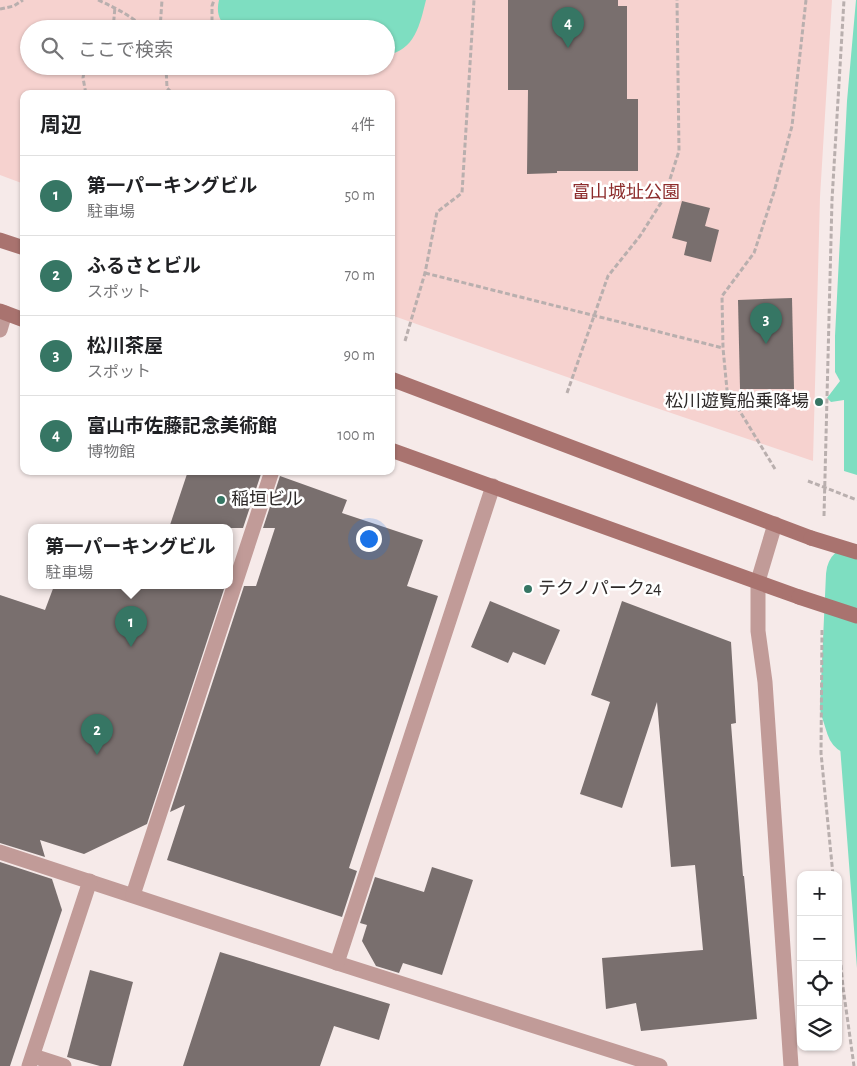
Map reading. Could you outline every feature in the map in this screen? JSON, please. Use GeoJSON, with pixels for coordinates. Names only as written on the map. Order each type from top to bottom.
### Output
{"type":"FeatureCollection","features":[{"type":"Feature","properties":{"kind":"street"},"geometry":{"type":"LineString","coordinates":[[0,240],[20,247]]}},
{"type":"Feature","properties":{"kind":"street"},"geometry":{"type":"LineString","coordinates":[[0,330],[2,312],[20,319]]}},
{"type":"Feature","properties":{"kind":"street"},"geometry":{"type":"LineString","coordinates":[[395,381],[811,538],[857,552]]}},
{"type":"Feature","properties":{"kind":"street"},"geometry":{"type":"LineString","coordinates":[[395,451],[857,616]]}},
{"type":"Feature","properties":{"kind":"street"},"geometry":{"type":"LineString","coordinates":[[133,895],[271,475]]}},
{"type":"Feature","properties":{"kind":"street"},"geometry":{"type":"LineString","coordinates":[[337,963],[493,486]]}},
{"type":"Feature","properties":{"kind":"street"},"geometry":{"type":"LineString","coordinates":[[775,524],[758,581],[758,631],[765,682],[790,1066]]}},
{"type":"Feature","properties":{"kind":"street"},"geometry":{"type":"LineString","coordinates":[[0,852],[337,963],[660,1066]]}},
{"type":"Feature","properties":{"kind":"street"},"geometry":{"type":"LineString","coordinates":[[64,1066],[31,1061],[90,881]]}},
{"type":"Feature","properties":{"kind":"path"},"geometry":{"type":"LineString","coordinates":[[0,9],[14,6],[23,0]]}},
{"type":"Feature","properties":{"kind":"path"},"geometry":{"type":"LineString","coordinates":[[98,0],[115,7],[136,20]]}},
{"type":"Feature","properties":{"kind":"path"},"geometry":{"type":"LineString","coordinates":[[161,20],[162,0]]}},
{"type":"Feature","properties":{"kind":"path"},"geometry":{"type":"LineString","coordinates":[[212,20],[214,0]]}},
{"type":"Feature","properties":{"kind":"path"},"geometry":{"type":"LineString","coordinates":[[405,341],[425,273],[437,212],[462,193],[474,0]]}},
{"type":"Feature","properties":{"kind":"path"},"geometry":{"type":"LineString","coordinates":[[567,393],[608,276],[640,236],[664,198],[679,151],[677,0]]}},
{"type":"Feature","properties":{"kind":"path"},"geometry":{"type":"LineString","coordinates":[[775,469],[727,390],[723,348],[722,296],[754,253],[774,192],[792,126],[806,0]]}},
{"type":"Feature","properties":{"kind":"path"},"geometry":{"type":"LineString","coordinates":[[826,461],[832,200],[844,0]]}},
{"type":"Feature","properties":{"kind":"path"},"geometry":{"type":"LineString","coordinates":[[113,20],[115,7]]}},
{"type":"Feature","properties":{"kind":"path"},"geometry":{"type":"LineString","coordinates":[[84,75],[85,90]]}},
{"type":"Feature","properties":{"kind":"path"},"geometry":{"type":"LineString","coordinates":[[166,75],[167,88],[169,90]]}},
{"type":"Feature","properties":{"kind":"path"},"geometry":{"type":"LineString","coordinates":[[425,273],[723,348]]}},
{"type":"Feature","properties":{"kind":"path"},"geometry":{"type":"LineString","coordinates":[[808,482],[857,500]]}},
{"type":"Feature","properties":{"kind":"path"},"geometry":{"type":"LineString","coordinates":[[821,673],[821,753],[833,871]]}},
{"type":"Feature","properties":{"kind":"path"},"geometry":{"type":"LineString","coordinates":[[841,961],[854,1066]]}},
{"type":"Feature","properties":{"kind":"green space","name":"富山城址公園"},"geometry":{"type":"Polygon","coordinates":[[[0,0],[832,0],[820,197],[813,461],[395,316],[395,90],[20,90],[20,182],[0,175],[0,0]]]}},
{"type":"Feature","properties":{"kind":"shaded area"},"geometry":{"type":"Polygon","coordinates":[[[219,0],[426,0],[415,35],[404,48],[395,52],[395,20],[221,20],[218,9],[219,0]]]}},
{"type":"Feature","properties":{"kind":"shaded area"},"geometry":{"type":"Polygon","coordinates":[[[856,0],[857,475],[844,471],[844,400],[831,402],[827,398],[840,381],[835,372],[835,336],[847,101],[856,0]]]}},
{"type":"Feature","properties":{"kind":"shaded area"},"geometry":{"type":"Polygon","coordinates":[[[828,674],[857,682],[857,968],[840,746],[830,724],[828,674]]]}},
{"type":"Feature","properties":{"kind":"building"},"geometry":{"type":"Polygon","coordinates":[[[508,0],[618,0],[618,6],[627,6],[627,99],[638,99],[638,171],[557,171],[557,173],[527,174],[528,90],[508,90],[508,0]]]}},
{"type":"Feature","properties":{"kind":"building"},"geometry":{"type":"Polygon","coordinates":[[[682,201],[710,208],[705,226],[719,230],[711,262],[684,255],[687,242],[672,238],[682,201]]]}},
{"type":"Feature","properties":{"kind":"building"},"geometry":{"type":"Polygon","coordinates":[[[792,298],[794,389],[740,389],[738,300],[792,298]]]}},
{"type":"Feature","properties":{"kind":"building"},"geometry":{"type":"Polygon","coordinates":[[[187,475],[261,475],[243,528],[233,528],[233,524],[170,524],[187,475]]]}},
{"type":"Feature","properties":{"kind":"building"},"geometry":{"type":"Polygon","coordinates":[[[280,476],[347,500],[342,513],[423,540],[407,586],[438,596],[349,868],[357,871],[342,917],[167,860],[185,805],[170,812],[244,586],[256,586],[275,528],[263,528],[280,476]]]}},
{"type":"Feature","properties":{"kind":"building"},"geometry":{"type":"Polygon","coordinates":[[[53,589],[224,589],[147,824],[84,854],[40,840],[45,857],[0,843],[0,595],[45,610],[53,589]]]}},
{"type":"Feature","properties":{"kind":"building"},"geometry":{"type":"Polygon","coordinates":[[[490,601],[560,630],[545,665],[513,652],[508,663],[471,647],[490,601]]]}},
{"type":"Feature","properties":{"kind":"building"},"geometry":{"type":"Polygon","coordinates":[[[622,601],[731,642],[736,723],[731,724],[757,1019],[641,1031],[636,1003],[606,1009],[602,958],[703,950],[695,865],[671,867],[657,702],[622,808],[580,794],[610,702],[591,695],[622,601]]]}},
{"type":"Feature","properties":{"kind":"building"},"geometry":{"type":"Polygon","coordinates":[[[0,862],[52,879],[62,910],[10,1066],[0,1066],[0,862]]]}},
{"type":"Feature","properties":{"kind":"building"},"geometry":{"type":"Polygon","coordinates":[[[432,867],[473,880],[442,975],[403,963],[399,973],[376,966],[362,941],[367,925],[360,923],[375,877],[424,892],[432,867]]]}},
{"type":"Feature","properties":{"kind":"building"},"geometry":{"type":"Polygon","coordinates":[[[220,952],[390,1004],[379,1040],[334,1026],[320,1066],[183,1066],[220,952]]]}},
{"type":"Feature","properties":{"kind":"building"},"geometry":{"type":"Polygon","coordinates":[[[90,970],[133,982],[111,1066],[100,1066],[67,1057],[90,970]]]}},
{"type":"Feature","properties":{"kind":"waterway"},"geometry":{"type":"LineString","coordinates":[[857,575],[851,706],[857,725]]}},
{"type":"Feature","properties":{"kind":"place","name":"富山市佐藤記念美術館"},"geometry":{"type":"Point","coordinates":[568,48]}},
{"type":"Feature","properties":{"kind":"place","name":"松川茶屋"},"geometry":{"type":"Point","coordinates":[766,344]}},
{"type":"Feature","properties":{"kind":"place","name":"松川遊覧船乗降場"},"geometry":{"type":"Point","coordinates":[819,402]}},
{"type":"Feature","properties":{"kind":"place","name":"稲垣ビル"},"geometry":{"type":"Point","coordinates":[221,500]}},
{"type":"Feature","properties":{"kind":"place","name":"テクノパーク24"},"geometry":{"type":"Point","coordinates":[528,589]}},
{"type":"Feature","properties":{"kind":"place","name":"第一パーキングビル"},"geometry":{"type":"Point","coordinates":[131,647]}},
{"type":"Feature","properties":{"kind":"place","name":"ふるさとビル"},"geometry":{"type":"Point","coordinates":[97,755]}}]}
